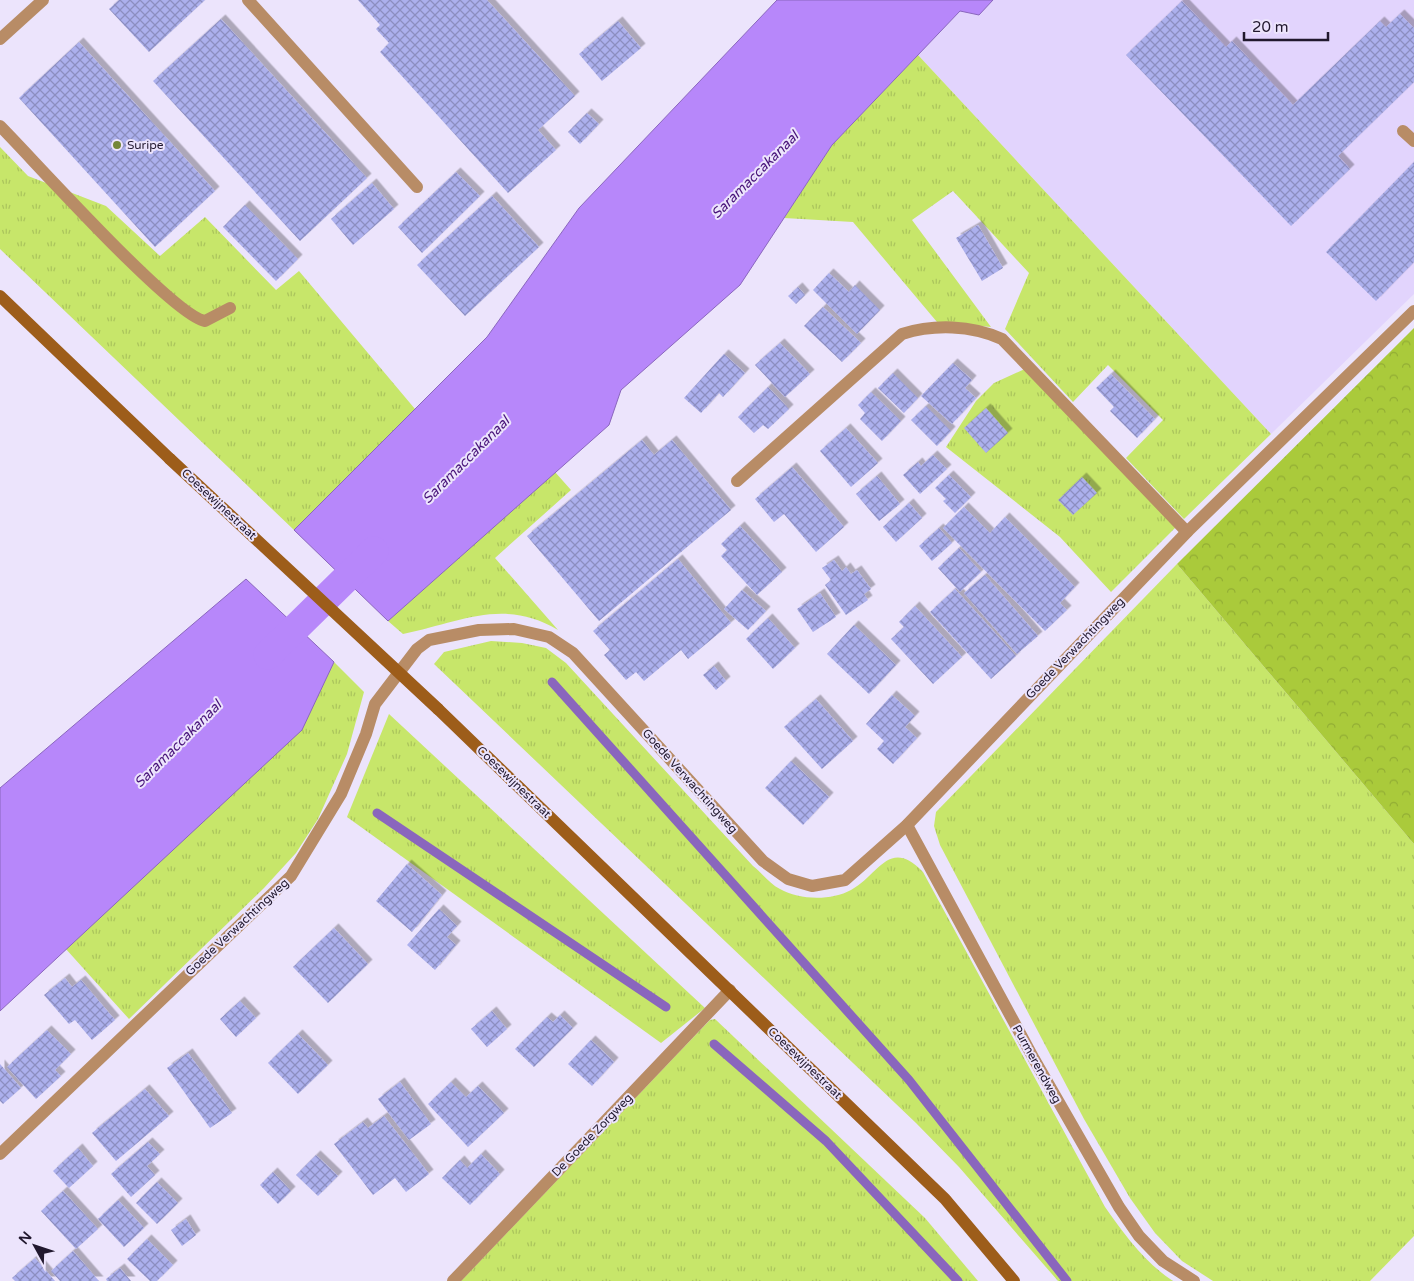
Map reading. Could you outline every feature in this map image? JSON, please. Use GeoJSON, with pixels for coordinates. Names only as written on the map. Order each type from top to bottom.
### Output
{"type":"FeatureCollection","features":[{"type":"Feature","properties":{"kind":"main road","name":"Coesewijnestraat"},"geometry":{"type":"LineString","coordinates":[[0,296],[170,459],[438,709],[945,1198],[1014,1281]]}},
{"type":"Feature","properties":{"kind":"street"},"geometry":{"type":"LineString","coordinates":[[0,39],[43,0]]}},
{"type":"Feature","properties":{"kind":"street"},"geometry":{"type":"LineString","coordinates":[[248,0],[417,187]]}},
{"type":"Feature","properties":{"kind":"street"},"geometry":{"type":"LineString","coordinates":[[0,126],[123,255],[172,300],[205,321],[230,308]]}},
{"type":"Feature","properties":{"kind":"street"},"geometry":{"type":"LineString","coordinates":[[1403,131],[1414,141]]}},
{"type":"Feature","properties":{"kind":"street","name":"Goede Verwachtingweg"},"geometry":{"type":"LineString","coordinates":[[0,1154],[292,876],[341,794],[366,734],[375,704],[417,649],[428,640],[478,630],[514,629],[549,637],[573,653],[763,861],[788,879],[812,886],[845,880],[907,825],[1187,532],[1414,311]]}},
{"type":"Feature","properties":{"kind":"street"},"geometry":{"type":"LineString","coordinates":[[737,481],[902,334],[921,328],[982,330],[1002,339],[1187,532]]}},
{"type":"Feature","properties":{"kind":"street","name":"Purmerendweg"},"geometry":{"type":"LineString","coordinates":[[907,825],[1034,1059],[1119,1206],[1139,1236],[1163,1260],[1194,1281]]}},
{"type":"Feature","properties":{"kind":"street","name":"De Goede Zorgweg"},"geometry":{"type":"LineString","coordinates":[[453,1281],[730,990]]}},
{"type":"Feature","properties":{"kind":"shaded area"},"geometry":{"type":"Polygon","coordinates":[[[993,0],[1414,0],[1414,294],[1271,434],[918,55],[960,11],[979,15],[993,0]]]}},
{"type":"Feature","properties":{"kind":"green space"},"geometry":{"type":"Polygon","coordinates":[[[918,55],[1271,434],[1184,519],[1126,458],[1163,420],[1108,365],[1073,402],[1005,329],[1029,273],[953,191],[912,220],[991,327],[937,322],[853,222],[784,218],[832,145],[918,55]]]}},
{"type":"Feature","properties":{"kind":"green space"},"geometry":{"type":"Polygon","coordinates":[[[0,147],[28,176],[106,206],[160,256],[205,217],[276,290],[299,271],[415,409],[294,530],[0,249],[0,147]]]}},
{"type":"Feature","properties":{"kind":"green space"},"geometry":{"type":"Polygon","coordinates":[[[1414,328],[1414,844],[1177,564],[1414,328]]]}},
{"type":"Feature","properties":{"kind":"green space"},"geometry":{"type":"Polygon","coordinates":[[[1027,368],[1176,527],[1111,592],[1060,537],[946,447],[976,401],[994,383],[1027,368]]]}},
{"type":"Feature","properties":{"kind":"green space"},"geometry":{"type":"Polygon","coordinates":[[[555,472],[571,490],[495,558],[558,630],[538,620],[518,615],[500,614],[462,619],[403,634],[388,621],[555,472]]]}},
{"type":"Feature","properties":{"kind":"green space"},"geometry":{"type":"Polygon","coordinates":[[[1177,564],[1414,844],[1414,1236],[1370,1281],[1213,1281],[1182,1261],[1155,1233],[1130,1198],[1084,1119],[940,845],[934,826],[936,812],[1177,564]]]}},
{"type":"Feature","properties":{"kind":"green space"},"geometry":{"type":"Polygon","coordinates":[[[491,641],[522,643],[546,648],[566,663],[753,866],[780,889],[788,893],[815,898],[843,894],[861,883],[877,868],[893,858],[901,858],[911,862],[923,872],[1105,1207],[1144,1257],[1173,1281],[1058,1281],[959,1167],[916,1123],[434,664],[444,652],[491,641]]]}},
{"type":"Feature","properties":{"kind":"green space"},"geometry":{"type":"Polygon","coordinates":[[[334,662],[364,692],[347,754],[318,819],[296,853],[264,888],[129,1019],[65,948],[301,730],[334,662]]]}},
{"type":"Feature","properties":{"kind":"green space"},"geometry":{"type":"Polygon","coordinates":[[[389,714],[705,1008],[661,1043],[347,817],[389,714]]]}},
{"type":"Feature","properties":{"kind":"green space"},"geometry":{"type":"Polygon","coordinates":[[[715,1019],[925,1218],[978,1281],[461,1281],[710,1020],[715,1019]]]}},
{"type":"Feature","properties":{"kind":"water"},"geometry":{"type":"Polygon","coordinates":[[[777,0],[993,0],[979,15],[960,11],[832,145],[740,285],[621,390],[609,425],[388,621],[294,530],[487,337],[579,208],[777,0]]]}},
{"type":"Feature","properties":{"kind":"water"},"geometry":{"type":"Polygon","coordinates":[[[246,579],[334,662],[302,730],[0,1011],[0,788],[246,579]]]}},
{"type":"Feature","properties":{"kind":"building"},"geometry":{"type":"Polygon","coordinates":[[[119,0],[205,0],[149,52],[109,9],[119,0]]]}},
{"type":"Feature","properties":{"kind":"building"},"geometry":{"type":"Polygon","coordinates":[[[358,0],[487,0],[575,96],[538,130],[556,150],[508,193],[380,52],[389,43],[376,29],[380,25],[358,0]]]}},
{"type":"Feature","properties":{"kind":"building"},"geometry":{"type":"Polygon","coordinates":[[[1182,1],[1226,47],[1232,41],[1293,105],[1380,21],[1386,27],[1400,14],[1414,28],[1414,82],[1338,156],[1350,169],[1291,226],[1126,55],[1182,1]]]}},
{"type":"Feature","properties":{"kind":"building"},"geometry":{"type":"Polygon","coordinates":[[[221,19],[367,178],[300,241],[153,81],[221,19]]]}},
{"type":"Feature","properties":{"kind":"building"},"geometry":{"type":"Polygon","coordinates":[[[618,21],[641,48],[602,81],[579,54],[618,21]]]}},
{"type":"Feature","properties":{"kind":"building","name":"Suripe"},"geometry":{"type":"Polygon","coordinates":[[[79,42],[215,191],[155,247],[19,98],[79,42]]]}},
{"type":"Feature","properties":{"kind":"building"},"geometry":{"type":"Polygon","coordinates":[[[587,113],[599,124],[580,144],[568,132],[587,113]]]}},
{"type":"Feature","properties":{"kind":"building"},"geometry":{"type":"Polygon","coordinates":[[[1414,162],[1414,262],[1376,301],[1326,252],[1414,162]]]}},
{"type":"Feature","properties":{"kind":"building"},"geometry":{"type":"Polygon","coordinates":[[[456,172],[480,196],[422,253],[398,227],[456,172]]]}},
{"type":"Feature","properties":{"kind":"building"},"geometry":{"type":"Polygon","coordinates":[[[372,183],[394,209],[353,245],[331,219],[372,183]]]}},
{"type":"Feature","properties":{"kind":"building"},"geometry":{"type":"Polygon","coordinates":[[[492,196],[539,247],[465,316],[417,265],[492,196]]]}},
{"type":"Feature","properties":{"kind":"building"},"geometry":{"type":"Polygon","coordinates":[[[245,205],[298,259],[276,281],[223,227],[245,205]]]}},
{"type":"Feature","properties":{"kind":"building"},"geometry":{"type":"Polygon","coordinates":[[[978,225],[1003,268],[982,281],[956,238],[978,225]]]}},
{"type":"Feature","properties":{"kind":"building"},"geometry":{"type":"Polygon","coordinates":[[[829,273],[849,292],[855,285],[880,310],[857,334],[813,290],[829,273]]]}},
{"type":"Feature","properties":{"kind":"building"},"geometry":{"type":"Polygon","coordinates":[[[798,287],[805,295],[796,304],[788,296],[798,287]]]}},
{"type":"Feature","properties":{"kind":"building"},"geometry":{"type":"Polygon","coordinates":[[[823,307],[861,343],[842,362],[804,326],[823,307]]]}},
{"type":"Feature","properties":{"kind":"building"},"geometry":{"type":"Polygon","coordinates":[[[780,343],[810,374],[785,397],[755,365],[780,343]]]}},
{"type":"Feature","properties":{"kind":"building"},"geometry":{"type":"Polygon","coordinates":[[[724,354],[745,373],[723,397],[719,393],[701,413],[684,398],[724,354]]]}},
{"type":"Feature","properties":{"kind":"building"},"geometry":{"type":"Polygon","coordinates":[[[953,363],[972,380],[965,388],[976,398],[952,424],[921,396],[953,363]]]}},
{"type":"Feature","properties":{"kind":"building"},"geometry":{"type":"Polygon","coordinates":[[[893,373],[918,398],[904,413],[878,388],[893,373]]]}},
{"type":"Feature","properties":{"kind":"building"},"geometry":{"type":"Polygon","coordinates":[[[1111,374],[1155,419],[1137,438],[1110,411],[1114,407],[1096,388],[1111,374]]]}},
{"type":"Feature","properties":{"kind":"building"},"geometry":{"type":"Polygon","coordinates":[[[768,387],[789,409],[768,429],[763,425],[754,433],[738,417],[768,387]]]}},
{"type":"Feature","properties":{"kind":"building"},"geometry":{"type":"Polygon","coordinates":[[[871,392],[901,421],[882,441],[860,419],[865,413],[858,405],[871,392]]]}},
{"type":"Feature","properties":{"kind":"building"},"geometry":{"type":"Polygon","coordinates":[[[926,406],[951,431],[937,446],[911,420],[926,406]]]}},
{"type":"Feature","properties":{"kind":"building"},"geometry":{"type":"Polygon","coordinates":[[[986,408],[1008,433],[986,453],[964,428],[986,408]]]}},
{"type":"Feature","properties":{"kind":"building"},"geometry":{"type":"Polygon","coordinates":[[[846,428],[878,463],[851,487],[820,451],[846,428]]]}},
{"type":"Feature","properties":{"kind":"building"},"geometry":{"type":"Polygon","coordinates":[[[642,440],[654,455],[672,440],[731,510],[599,621],[527,536],[642,440]]]}},
{"type":"Feature","properties":{"kind":"building"},"geometry":{"type":"Polygon","coordinates":[[[933,455],[947,469],[920,494],[903,475],[918,462],[921,466],[933,455]]]}},
{"type":"Feature","properties":{"kind":"building"},"geometry":{"type":"Polygon","coordinates":[[[792,467],[844,527],[816,552],[784,514],[774,522],[755,499],[792,467]]]}},
{"type":"Feature","properties":{"kind":"building"},"geometry":{"type":"Polygon","coordinates":[[[949,475],[971,497],[955,513],[943,501],[946,499],[935,488],[949,475]]]}},
{"type":"Feature","properties":{"kind":"building"},"geometry":{"type":"Polygon","coordinates":[[[877,476],[900,504],[879,521],[856,494],[877,476]]]}},
{"type":"Feature","properties":{"kind":"building"},"geometry":{"type":"Polygon","coordinates":[[[1082,477],[1097,493],[1073,515],[1058,500],[1082,477]]]}},
{"type":"Feature","properties":{"kind":"building"},"geometry":{"type":"Polygon","coordinates":[[[909,503],[922,518],[896,542],[883,527],[909,503]]]}},
{"type":"Feature","properties":{"kind":"building"},"geometry":{"type":"Polygon","coordinates":[[[964,507],[990,533],[1005,517],[1075,587],[1060,603],[1067,610],[1045,631],[943,528],[964,507]]]}},
{"type":"Feature","properties":{"kind":"building"},"geometry":{"type":"Polygon","coordinates":[[[740,526],[782,572],[757,595],[721,556],[727,550],[721,544],[740,526]]]}},
{"type":"Feature","properties":{"kind":"building"},"geometry":{"type":"Polygon","coordinates":[[[939,528],[952,543],[932,561],[919,546],[939,528]]]}},
{"type":"Feature","properties":{"kind":"building"},"geometry":{"type":"Polygon","coordinates":[[[959,548],[981,572],[960,592],[938,568],[959,548]]]}},
{"type":"Feature","properties":{"kind":"building"},"geometry":{"type":"Polygon","coordinates":[[[678,559],[731,623],[688,659],[681,650],[644,681],[636,672],[626,680],[604,655],[610,650],[593,631],[678,559]]]}},
{"type":"Feature","properties":{"kind":"building"},"geometry":{"type":"Polygon","coordinates":[[[834,560],[842,571],[846,567],[851,574],[857,570],[871,589],[864,594],[868,600],[846,615],[825,585],[831,580],[822,568],[834,560]]]}},
{"type":"Feature","properties":{"kind":"building"},"geometry":{"type":"Polygon","coordinates":[[[985,575],[1038,636],[1017,654],[964,593],[985,575]]]}},
{"type":"Feature","properties":{"kind":"building"},"geometry":{"type":"Polygon","coordinates":[[[955,589],[1016,656],[991,679],[930,612],[955,589]]]}},
{"type":"Feature","properties":{"kind":"building"},"geometry":{"type":"Polygon","coordinates":[[[742,590],[766,611],[748,630],[724,609],[742,590]]]}},
{"type":"Feature","properties":{"kind":"building"},"geometry":{"type":"Polygon","coordinates":[[[820,593],[836,617],[813,632],[797,609],[820,593]]]}},
{"type":"Feature","properties":{"kind":"building"},"geometry":{"type":"Polygon","coordinates":[[[915,606],[962,657],[933,684],[891,639],[904,627],[899,622],[915,606]]]}},
{"type":"Feature","properties":{"kind":"building"},"geometry":{"type":"Polygon","coordinates":[[[768,618],[795,648],[773,669],[746,639],[768,618]]]}},
{"type":"Feature","properties":{"kind":"building"},"geometry":{"type":"Polygon","coordinates":[[[854,625],[896,665],[869,694],[827,654],[854,625]]]}},
{"type":"Feature","properties":{"kind":"building"},"geometry":{"type":"Polygon","coordinates":[[[714,666],[726,681],[716,690],[703,675],[714,666]]]}},
{"type":"Feature","properties":{"kind":"building"},"geometry":{"type":"Polygon","coordinates":[[[892,695],[915,716],[905,727],[917,738],[893,764],[877,749],[884,741],[866,724],[892,695]]]}},
{"type":"Feature","properties":{"kind":"building"},"geometry":{"type":"Polygon","coordinates":[[[816,699],[853,741],[822,769],[784,727],[816,699]]]}},
{"type":"Feature","properties":{"kind":"building"},"geometry":{"type":"Polygon","coordinates":[[[791,761],[829,797],[803,825],[765,788],[791,761]]]}},
{"type":"Feature","properties":{"kind":"building"},"geometry":{"type":"Polygon","coordinates":[[[407,864],[442,895],[412,932],[376,901],[407,864]]]}},
{"type":"Feature","properties":{"kind":"building"},"geometry":{"type":"Polygon","coordinates":[[[439,909],[457,926],[447,937],[456,945],[435,970],[407,945],[439,909]]]}},
{"type":"Feature","properties":{"kind":"building"},"geometry":{"type":"Polygon","coordinates":[[[334,928],[368,964],[328,1003],[293,967],[334,928]]]}},
{"type":"Feature","properties":{"kind":"building"},"geometry":{"type":"Polygon","coordinates":[[[65,978],[72,987],[81,980],[115,1020],[92,1040],[75,1020],[69,1024],[44,995],[65,978]]]}},
{"type":"Feature","properties":{"kind":"building"},"geometry":{"type":"Polygon","coordinates":[[[240,1001],[256,1018],[236,1037],[220,1019],[240,1001]]]}},
{"type":"Feature","properties":{"kind":"building"},"geometry":{"type":"Polygon","coordinates":[[[492,1011],[507,1029],[487,1047],[471,1029],[492,1011]]]}},
{"type":"Feature","properties":{"kind":"building"},"geometry":{"type":"Polygon","coordinates":[[[560,1015],[573,1028],[534,1067],[515,1049],[547,1017],[553,1022],[560,1015]]]}},
{"type":"Feature","properties":{"kind":"building"},"geometry":{"type":"Polygon","coordinates":[[[47,1030],[71,1054],[55,1070],[61,1076],[36,1099],[7,1067],[47,1030]]]}},
{"type":"Feature","properties":{"kind":"building"},"geometry":{"type":"Polygon","coordinates":[[[298,1034],[328,1065],[298,1094],[268,1063],[298,1034]]]}},
{"type":"Feature","properties":{"kind":"building"},"geometry":{"type":"Polygon","coordinates":[[[591,1040],[614,1062],[592,1086],[568,1064],[591,1040]]]}},
{"type":"Feature","properties":{"kind":"building"},"geometry":{"type":"Polygon","coordinates":[[[188,1053],[232,1113],[210,1128],[167,1068],[188,1053]]]}},
{"type":"Feature","properties":{"kind":"building"},"geometry":{"type":"Polygon","coordinates":[[[0,1064],[21,1088],[3,1104],[0,1101],[0,1064]]]}},
{"type":"Feature","properties":{"kind":"building"},"geometry":{"type":"Polygon","coordinates":[[[400,1082],[431,1124],[409,1140],[378,1099],[400,1082]]]}},
{"type":"Feature","properties":{"kind":"building"},"geometry":{"type":"Polygon","coordinates":[[[451,1082],[466,1097],[478,1086],[504,1113],[468,1147],[428,1104],[451,1082]]]}},
{"type":"Feature","properties":{"kind":"building"},"geometry":{"type":"Polygon","coordinates":[[[145,1089],[169,1116],[116,1161],[92,1133],[145,1089]]]}},
{"type":"Feature","properties":{"kind":"building"},"geometry":{"type":"Polygon","coordinates":[[[384,1116],[429,1174],[406,1192],[395,1178],[373,1195],[334,1144],[363,1122],[368,1128],[384,1116]]]}},
{"type":"Feature","properties":{"kind":"building"},"geometry":{"type":"Polygon","coordinates":[[[148,1142],[160,1154],[147,1166],[155,1175],[131,1197],[111,1174],[148,1142]]]}},
{"type":"Feature","properties":{"kind":"building"},"geometry":{"type":"Polygon","coordinates":[[[78,1148],[93,1166],[69,1188],[53,1171],[78,1148]]]}},
{"type":"Feature","properties":{"kind":"building"},"geometry":{"type":"Polygon","coordinates":[[[481,1154],[500,1174],[470,1205],[442,1178],[460,1160],[467,1168],[481,1154]]]}},
{"type":"Feature","properties":{"kind":"building"},"geometry":{"type":"Polygon","coordinates":[[[316,1155],[338,1176],[318,1196],[296,1175],[316,1155]]]}},
{"type":"Feature","properties":{"kind":"building"},"geometry":{"type":"Polygon","coordinates":[[[273,1172],[291,1191],[278,1204],[260,1185],[273,1172]]]}},
{"type":"Feature","properties":{"kind":"building"},"geometry":{"type":"Polygon","coordinates":[[[157,1182],[178,1203],[157,1224],[136,1203],[157,1182]]]}},
{"type":"Feature","properties":{"kind":"building"},"geometry":{"type":"Polygon","coordinates":[[[63,1191],[98,1229],[76,1249],[41,1211],[63,1191]]]}},
{"type":"Feature","properties":{"kind":"building"},"geometry":{"type":"Polygon","coordinates":[[[118,1200],[144,1228],[124,1247],[98,1219],[118,1200]]]}},
{"type":"Feature","properties":{"kind":"building"},"geometry":{"type":"Polygon","coordinates":[[[186,1219],[196,1235],[182,1246],[171,1230],[186,1219]]]}},
{"type":"Feature","properties":{"kind":"building"},"geometry":{"type":"Polygon","coordinates":[[[147,1239],[173,1265],[157,1281],[150,1281],[127,1259],[147,1239]]]}},
{"type":"Feature","properties":{"kind":"building"},"geometry":{"type":"Polygon","coordinates":[[[73,1251],[99,1281],[60,1281],[51,1271],[73,1251]]]}},
{"type":"Feature","properties":{"kind":"building"},"geometry":{"type":"Polygon","coordinates":[[[35,1258],[55,1281],[15,1281],[12,1278],[35,1258]]]}},
{"type":"Feature","properties":{"kind":"building"},"geometry":{"type":"Polygon","coordinates":[[[120,1268],[131,1281],[107,1281],[106,1279],[120,1268]]]}},
{"type":"Feature","properties":{"kind":"waterway","name":"Saramaccakanaal"},"geometry":{"type":"LineString","coordinates":[[268,655],[374,551]]}},
{"type":"Feature","properties":{"kind":"waterway"},"geometry":{"type":"LineString","coordinates":[[552,682],[909,1080],[1067,1281]]}},
{"type":"Feature","properties":{"kind":"waterway"},"geometry":{"type":"LineString","coordinates":[[377,813],[666,1007]]}},
{"type":"Feature","properties":{"kind":"waterway"},"geometry":{"type":"LineString","coordinates":[[714,1044],[826,1141],[958,1281]]}},
{"type":"Feature","properties":{"kind":"place","name":"Suripe"},"geometry":{"type":"Point","coordinates":[117,145]}}]}
